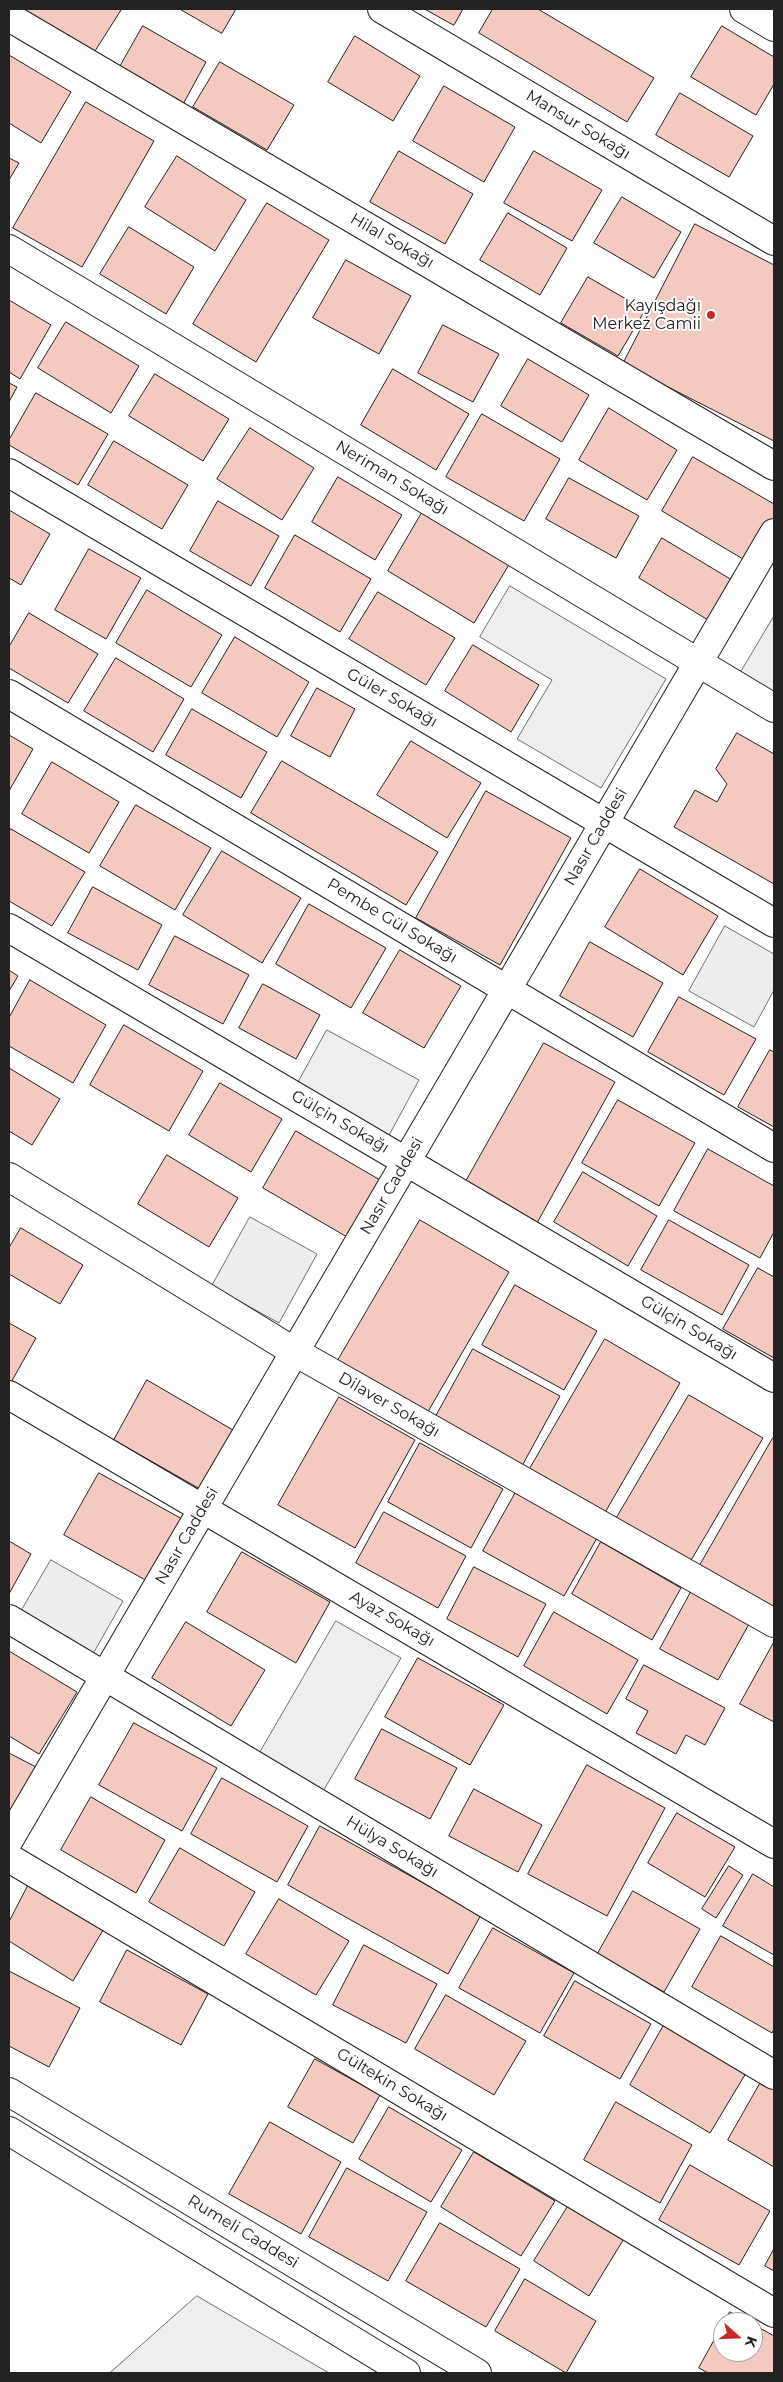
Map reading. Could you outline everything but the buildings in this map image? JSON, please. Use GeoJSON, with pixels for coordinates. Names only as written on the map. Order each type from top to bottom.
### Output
{"type":"FeatureCollection","features":[{"type":"Feature","properties":{"kind":"street","name":"Mansur Sokağı"},"geometry":{"type":"LineString","coordinates":[[382,9],[774,241]]}},
{"type":"Feature","properties":{"kind":"street"},"geometry":{"type":"LineString","coordinates":[[744,9],[774,27]]}},
{"type":"Feature","properties":{"kind":"street","name":"Hilal Sokağı"},"geometry":{"type":"LineString","coordinates":[[9,17],[774,466]]}},
{"type":"Feature","properties":{"kind":"street","name":"Neriman Sokağı"},"geometry":{"type":"LineString","coordinates":[[9,249],[699,661],[774,708]]}},
{"type":"Feature","properties":{"kind":"street","name":"Güler Sokağı"},"geometry":{"type":"LineString","coordinates":[[9,473],[774,923]]}},
{"type":"Feature","properties":{"kind":"street","name":"Nasır Caddesi"},"geometry":{"type":"LineString","coordinates":[[9,1840],[774,532]]}},
{"type":"Feature","properties":{"kind":"street","name":"Pembe Gül Sokağı"},"geometry":{"type":"LineString","coordinates":[[9,694],[774,1148]]}},
{"type":"Feature","properties":{"kind":"street","name":"Gülçin Sokağı"},"geometry":{"type":"LineString","coordinates":[[9,928],[774,1378]]}},
{"type":"Feature","properties":{"kind":"street","name":"Dilaver Sokağı"},"geometry":{"type":"LineString","coordinates":[[9,1177],[295,1352],[774,1623]]}},
{"type":"Feature","properties":{"kind":"street","name":"Ayaz Sokağı"},"geometry":{"type":"LineString","coordinates":[[9,1395],[774,1844]]}},
{"type":"Feature","properties":{"kind":"street","name":"Hülya Sokağı"},"geometry":{"type":"LineString","coordinates":[[9,1619],[774,2075]]}},
{"type":"Feature","properties":{"kind":"street","name":"Gültekin Sokağı"},"geometry":{"type":"LineString","coordinates":[[9,1858],[774,2313]]}},
{"type":"Feature","properties":{"kind":"street","name":"Rumeli Caddesi"},"geometry":{"type":"LineString","coordinates":[[9,2092],[477,2373]]}},
{"type":"Feature","properties":{"kind":"street"},"geometry":{"type":"LineString","coordinates":[[9,2131],[406,2373]]}},
{"type":"Feature","properties":{"kind":"shaded area"},"geometry":{"type":"Polygon","coordinates":[[[510,586],[666,679],[601,788],[517,739],[552,680],[480,637],[510,586]]]}},
{"type":"Feature","properties":{"kind":"shaded area"},"geometry":{"type":"Polygon","coordinates":[[[774,616],[774,699],[738,677],[774,616]]]}},
{"type":"Feature","properties":{"kind":"shaded area"},"geometry":{"type":"Polygon","coordinates":[[[725,926],[774,954],[774,990],[754,1027],[689,991],[725,926]]]}},
{"type":"Feature","properties":{"kind":"shaded area"},"geometry":{"type":"Polygon","coordinates":[[[327,1030],[419,1080],[381,1150],[289,1099],[327,1030]]]}},
{"type":"Feature","properties":{"kind":"shaded area"},"geometry":{"type":"Polygon","coordinates":[[[250,1217],[317,1254],[279,1323],[212,1286],[250,1217]]]}},
{"type":"Feature","properties":{"kind":"shaded area"},"geometry":{"type":"Polygon","coordinates":[[[51,1560],[123,1601],[89,1661],[16,1620],[51,1560]]]}},
{"type":"Feature","properties":{"kind":"shaded area"},"geometry":{"type":"Polygon","coordinates":[[[336,1621],[401,1658],[322,1793],[258,1756],[336,1621]]]}},
{"type":"Feature","properties":{"kind":"shaded area"},"geometry":{"type":"Polygon","coordinates":[[[197,2296],[329,2373],[110,2373],[197,2296]]]}},
{"type":"Feature","properties":{"kind":"place","name":"Kayışdağı Merkez Camii"},"geometry":{"type":"Point","coordinates":[711,315]}}]}
